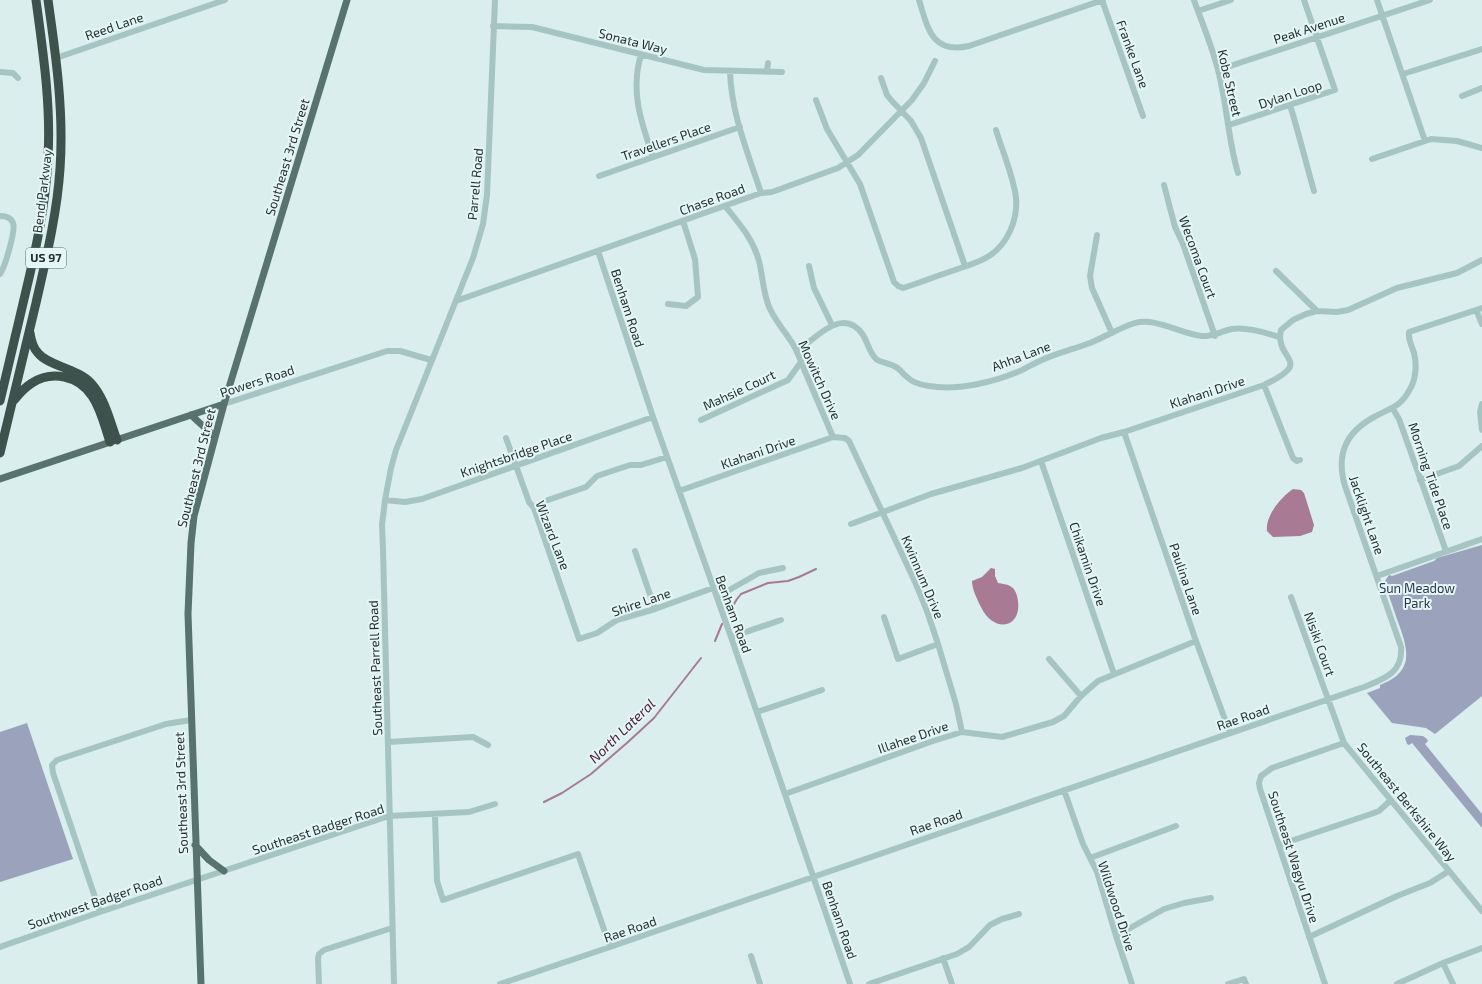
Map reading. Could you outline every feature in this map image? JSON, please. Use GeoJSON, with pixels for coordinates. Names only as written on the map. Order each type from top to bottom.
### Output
{"type":"FeatureCollection","features":[{"type":"Feature","properties":{"kind":"highway","name":"Bend Parkway"},"geometry":{"type":"LineString","coordinates":[[0,401],[36,246],[47,180],[49,146],[48,102],[36,0]]}},
{"type":"Feature","properties":{"kind":"highway","name":"Bend Parkway"},"geometry":{"type":"LineString","coordinates":[[0,453],[49,242],[59,181],[61,134],[56,58],[48,0]]}},
{"type":"Feature","properties":{"kind":"highway"},"geometry":{"type":"LineString","coordinates":[[29,331],[35,349],[41,357],[79,374],[93,386],[103,401],[113,441]]}},
{"type":"Feature","properties":{"kind":"highway"},"geometry":{"type":"LineString","coordinates":[[12,403],[27,386],[38,379],[54,376],[71,379],[84,387],[94,398],[113,441]]}},
{"type":"Feature","properties":{"kind":"main road","name":"Southeast 3rd Street"},"geometry":{"type":"LineString","coordinates":[[201,984],[188,614],[191,543],[194,516],[224,404],[347,0]]}},
{"type":"Feature","properties":{"kind":"main road","name":"Powers Road"},"geometry":{"type":"LineString","coordinates":[[0,480],[224,404]]}},
{"type":"Feature","properties":{"kind":"main road"},"geometry":{"type":"LineString","coordinates":[[191,415],[215,437]]}},
{"type":"Feature","properties":{"kind":"main road"},"geometry":{"type":"LineString","coordinates":[[195,846],[209,860],[224,871]]}},
{"type":"Feature","properties":{"kind":"street","name":"Reed Lane"},"geometry":{"type":"LineString","coordinates":[[56,58],[225,0]]}},
{"type":"Feature","properties":{"kind":"street","name":"Parrell Road"},"geometry":{"type":"LineString","coordinates":[[431,360],[456,301],[478,241],[487,195],[495,0]]}},
{"type":"Feature","properties":{"kind":"street"},"geometry":{"type":"LineString","coordinates":[[919,0],[926,23],[936,40],[943,46],[951,48],[969,46],[1102,0]]}},
{"type":"Feature","properties":{"kind":"street","name":"Franke Lane"},"geometry":{"type":"LineString","coordinates":[[1102,0],[1143,116]]}},
{"type":"Feature","properties":{"kind":"street","name":"Kobe Street"},"geometry":{"type":"LineString","coordinates":[[1194,0],[1218,70],[1229,125],[1232,154],[1238,173]]}},
{"type":"Feature","properties":{"kind":"street"},"geometry":{"type":"LineString","coordinates":[[1198,11],[1231,0]]}},
{"type":"Feature","properties":{"kind":"street","name":"Dylan Loop"},"geometry":{"type":"LineString","coordinates":[[1229,125],[1335,90],[1304,0]]}},
{"type":"Feature","properties":{"kind":"street"},"geometry":{"type":"LineString","coordinates":[[1377,0],[1425,141]]}},
{"type":"Feature","properties":{"kind":"street","name":"Peak Avenue"},"geometry":{"type":"LineString","coordinates":[[1218,70],[1430,0]]}},
{"type":"Feature","properties":{"kind":"street","name":"Sonata Way"},"geometry":{"type":"LineString","coordinates":[[493,26],[532,27],[704,70],[782,72]]}},
{"type":"Feature","properties":{"kind":"street"},"geometry":{"type":"LineString","coordinates":[[1403,74],[1482,49]]}},
{"type":"Feature","properties":{"kind":"street"},"geometry":{"type":"LineString","coordinates":[[641,55],[637,77],[637,97],[640,118],[653,156]]}},
{"type":"Feature","properties":{"kind":"street","name":"Chase Road"},"geometry":{"type":"LineString","coordinates":[[456,301],[761,193],[772,192],[838,168],[858,155],[912,100],[924,83],[935,61]]}},
{"type":"Feature","properties":{"kind":"street"},"geometry":{"type":"LineString","coordinates":[[767,71],[768,63]]}},
{"type":"Feature","properties":{"kind":"street"},"geometry":{"type":"LineString","coordinates":[[730,71],[731,90],[735,111],[761,193]]}},
{"type":"Feature","properties":{"kind":"street"},"geometry":{"type":"LineString","coordinates":[[0,72],[13,73],[18,78]]}},
{"type":"Feature","properties":{"kind":"street"},"geometry":{"type":"LineString","coordinates":[[881,78],[887,95],[911,121],[921,138],[965,266]]}},
{"type":"Feature","properties":{"kind":"street"},"geometry":{"type":"LineString","coordinates":[[1462,96],[1482,88]]}},
{"type":"Feature","properties":{"kind":"street"},"geometry":{"type":"LineString","coordinates":[[816,100],[824,123],[846,163],[860,184],[892,276],[898,286],[903,288],[989,256],[1000,247],[1008,235],[1014,218],[1016,198],[996,130]]}},
{"type":"Feature","properties":{"kind":"street"},"geometry":{"type":"LineString","coordinates":[[1290,105],[1314,191]]}},
{"type":"Feature","properties":{"kind":"street","name":"Travellers Place"},"geometry":{"type":"LineString","coordinates":[[599,176],[740,127]]}},
{"type":"Feature","properties":{"kind":"street"},"geometry":{"type":"LineString","coordinates":[[1372,158],[1431,139],[1457,141],[1482,148]]}},
{"type":"Feature","properties":{"kind":"street","name":"Wecoma Court"},"geometry":{"type":"LineString","coordinates":[[1164,185],[1175,227],[1183,244],[1215,336]]}},
{"type":"Feature","properties":{"kind":"street","name":"Mowitch Drive"},"geometry":{"type":"LineString","coordinates":[[725,206],[750,238],[759,262],[767,304],[772,314],[798,351],[801,362],[833,437]]}},
{"type":"Feature","properties":{"kind":"street"},"geometry":{"type":"LineString","coordinates":[[0,216],[8,217],[14,227],[6,263],[0,274]]}},
{"type":"Feature","properties":{"kind":"street"},"geometry":{"type":"LineString","coordinates":[[668,304],[686,306],[698,297],[695,259],[683,221]]}},
{"type":"Feature","properties":{"kind":"street"},"geometry":{"type":"LineString","coordinates":[[1097,235],[1090,276],[1092,288],[1112,333]]}},
{"type":"Feature","properties":{"kind":"street","name":"Benham Road"},"geometry":{"type":"LineString","coordinates":[[598,251],[653,417],[680,491],[712,588],[717,597],[731,637],[850,984]]}},
{"type":"Feature","properties":{"kind":"street"},"geometry":{"type":"LineString","coordinates":[[1279,337],[1280,330],[1285,325],[1300,317],[1317,311],[1338,312],[1348,310],[1397,288],[1457,273],[1482,260]]}},
{"type":"Feature","properties":{"kind":"street"},"geometry":{"type":"LineString","coordinates":[[798,351],[832,326],[814,288],[809,266]]}},
{"type":"Feature","properties":{"kind":"street"},"geometry":{"type":"LineString","coordinates":[[1276,271],[1317,311]]}},
{"type":"Feature","properties":{"kind":"street"},"geometry":{"type":"LineString","coordinates":[[1479,309],[1482,324]]}},
{"type":"Feature","properties":{"kind":"street","name":"Jacklight Lane"},"geometry":{"type":"LineString","coordinates":[[1380,681],[1392,674],[1397,668],[1402,654],[1400,642],[1341,473],[1342,453],[1353,433],[1376,416],[1393,409],[1401,402],[1410,390],[1414,379],[1416,366],[1414,354],[1408,337],[1409,332],[1479,309]]}},
{"type":"Feature","properties":{"kind":"street","name":"Ahha Lane"},"geometry":{"type":"LineString","coordinates":[[832,326],[839,323],[847,323],[855,327],[863,334],[877,360],[895,366],[908,378],[915,382],[928,386],[946,388],[966,386],[1000,378],[1020,371],[1043,359],[1091,342],[1136,323],[1146,322],[1202,336],[1215,336],[1231,329],[1263,332],[1279,337]]}},
{"type":"Feature","properties":{"kind":"street","name":"Klahani Drive"},"geometry":{"type":"LineString","coordinates":[[851,524],[932,494],[1041,461],[1101,438],[1124,432],[1264,385],[1287,373],[1290,367],[1290,362],[1279,337]]}},
{"type":"Feature","properties":{"kind":"street","name":"Powers Road"},"geometry":{"type":"LineString","coordinates":[[224,404],[388,351],[400,350],[431,360]]}},
{"type":"Feature","properties":{"kind":"street","name":"Southeast Parrell Road"},"geometry":{"type":"LineString","coordinates":[[394,984],[382,525],[385,500],[396,450],[431,360]]}},
{"type":"Feature","properties":{"kind":"street","name":"Mahsie Court"},"geometry":{"type":"LineString","coordinates":[[701,420],[788,380],[801,362]]}},
{"type":"Feature","properties":{"kind":"street"},"geometry":{"type":"LineString","coordinates":[[1264,385],[1293,458],[1300,460]]}},
{"type":"Feature","properties":{"kind":"street"},"geometry":{"type":"LineString","coordinates":[[1482,404],[1480,412],[1482,430]]}},
{"type":"Feature","properties":{"kind":"street","name":"Morning Tide Place"},"geometry":{"type":"LineString","coordinates":[[1393,409],[1399,419],[1446,551]]}},
{"type":"Feature","properties":{"kind":"street","name":"Knightsbridge Place"},"geometry":{"type":"LineString","coordinates":[[385,500],[405,502],[422,499],[653,417]]}},
{"type":"Feature","properties":{"kind":"street","name":"Paulina Lane"},"geometry":{"type":"LineString","coordinates":[[1124,432],[1196,641],[1230,733]]}},
{"type":"Feature","properties":{"kind":"street","name":"Klahani Drive"},"geometry":{"type":"LineString","coordinates":[[680,491],[833,437],[845,438]]}},
{"type":"Feature","properties":{"kind":"street","name":"Wizard Lane"},"geometry":{"type":"LineString","coordinates":[[506,438],[529,502],[534,508],[579,639]]}},
{"type":"Feature","properties":{"kind":"street","name":"Kwinnum Drive"},"geometry":{"type":"LineString","coordinates":[[845,438],[849,440],[852,446],[916,584],[938,644],[956,704],[962,732]]}},
{"type":"Feature","properties":{"kind":"street"},"geometry":{"type":"LineString","coordinates":[[1420,480],[1459,466],[1482,446]]}},
{"type":"Feature","properties":{"kind":"street"},"geometry":{"type":"LineString","coordinates":[[534,508],[544,501],[586,487],[597,476],[630,465],[641,465],[667,457]]}},
{"type":"Feature","properties":{"kind":"street","name":"Chikamin Drive"},"geometry":{"type":"LineString","coordinates":[[1041,461],[1114,674]]}},
{"type":"Feature","properties":{"kind":"street"},"geometry":{"type":"LineString","coordinates":[[1377,576],[1482,539]]}},
{"type":"Feature","properties":{"kind":"street"},"geometry":{"type":"LineString","coordinates":[[635,551],[655,609]]}},
{"type":"Feature","properties":{"kind":"street"},"geometry":{"type":"LineString","coordinates":[[717,597],[759,573],[783,568]]}},
{"type":"Feature","properties":{"kind":"street","name":"Shire Lane"},"geometry":{"type":"LineString","coordinates":[[579,639],[597,633],[618,620],[655,609],[712,588]]}},
{"type":"Feature","properties":{"kind":"street","name":"Nisiki Court"},"geometry":{"type":"LineString","coordinates":[[1291,597],[1328,699]]}},
{"type":"Feature","properties":{"kind":"street"},"geometry":{"type":"LineString","coordinates":[[884,617],[898,659],[938,644]]}},
{"type":"Feature","properties":{"kind":"street"},"geometry":{"type":"LineString","coordinates":[[731,637],[780,620]]}},
{"type":"Feature","properties":{"kind":"street","name":"Illahee Drive"},"geometry":{"type":"LineString","coordinates":[[785,794],[962,732],[1002,737],[1053,722],[1064,716],[1081,696],[1098,681],[1196,641]]}},
{"type":"Feature","properties":{"kind":"street"},"geometry":{"type":"LineString","coordinates":[[1049,659],[1081,696]]}},
{"type":"Feature","properties":{"kind":"street","name":"Rae Road"},"geometry":{"type":"LineString","coordinates":[[500,984],[1380,681]]}},
{"type":"Feature","properties":{"kind":"street"},"geometry":{"type":"LineString","coordinates":[[757,712],[822,690]]}},
{"type":"Feature","properties":{"kind":"street","name":"Southeast Berkshire Way"},"geometry":{"type":"LineString","coordinates":[[1328,699],[1344,743],[1482,911]]}},
{"type":"Feature","properties":{"kind":"street"},"geometry":{"type":"LineString","coordinates":[[100,912],[52,773],[52,765],[57,760],[166,724],[191,720]]}},
{"type":"Feature","properties":{"kind":"street"},"geometry":{"type":"LineString","coordinates":[[388,742],[474,737],[488,745]]}},
{"type":"Feature","properties":{"kind":"street","name":"Southeast Wagyu Drive"},"geometry":{"type":"LineString","coordinates":[[1325,984],[1278,845],[1259,783],[1261,776],[1272,768],[1344,743]]}},
{"type":"Feature","properties":{"kind":"street","name":"Wildwood Drive"},"geometry":{"type":"LineString","coordinates":[[1064,790],[1083,844],[1097,872],[1132,984]]}},
{"type":"Feature","properties":{"kind":"street"},"geometry":{"type":"LineString","coordinates":[[1278,845],[1375,813],[1391,800]]}},
{"type":"Feature","properties":{"kind":"street","name":"Southeast Badger Road"},"geometry":{"type":"LineString","coordinates":[[197,880],[389,816],[435,815],[469,812],[495,804]]}},
{"type":"Feature","properties":{"kind":"street"},"geometry":{"type":"LineString","coordinates":[[435,815],[437,881],[443,900],[578,854],[610,947]]}},
{"type":"Feature","properties":{"kind":"street"},"geometry":{"type":"LineString","coordinates":[[1090,858],[1176,826]]}},
{"type":"Feature","properties":{"kind":"street"},"geometry":{"type":"LineString","coordinates":[[1309,938],[1397,896],[1430,883],[1449,871]]}},
{"type":"Feature","properties":{"kind":"street","name":"Southwest Badger Road"},"geometry":{"type":"LineString","coordinates":[[0,946],[197,880]]}},
{"type":"Feature","properties":{"kind":"street"},"geometry":{"type":"LineString","coordinates":[[1116,936],[1164,909],[1184,903],[1211,898]]}},
{"type":"Feature","properties":{"kind":"street"},"geometry":{"type":"LineString","coordinates":[[869,984],[957,954],[969,947],[990,925],[1002,919],[1019,914]]}},
{"type":"Feature","properties":{"kind":"street"},"geometry":{"type":"LineString","coordinates":[[319,984],[318,960],[319,954],[324,950],[392,928]]}},
{"type":"Feature","properties":{"kind":"street"},"geometry":{"type":"LineString","coordinates":[[1397,984],[1443,963],[1482,948]]}},
{"type":"Feature","properties":{"kind":"street"},"geometry":{"type":"LineString","coordinates":[[750,956],[760,984]]}},
{"type":"Feature","properties":{"kind":"street"},"geometry":{"type":"LineString","coordinates":[[943,958],[952,984]]}},
{"type":"Feature","properties":{"kind":"street"},"geometry":{"type":"LineString","coordinates":[[1443,963],[1452,984]]}},
{"type":"Feature","properties":{"kind":"street"},"geometry":{"type":"LineString","coordinates":[[1228,984],[1244,978],[1246,984]]}},
{"type":"Feature","properties":{"kind":"green space","name":"Sun Meadow Park"},"geometry":{"type":"Polygon","coordinates":[[[1482,545],[1482,696],[1435,734],[1426,728],[1392,723],[1367,693],[1380,688],[1380,685],[1399,674],[1404,667],[1406,660],[1405,642],[1402,632],[1386,587],[1383,584],[1389,575],[1392,576],[1434,561],[1437,558],[1482,545]]]}},
{"type":"Feature","properties":{"kind":"green space"},"geometry":{"type":"Polygon","coordinates":[[[27,723],[73,859],[0,882],[0,732],[27,723]]]}},
{"type":"Feature","properties":{"kind":"green space"},"geometry":{"type":"Polygon","coordinates":[[[1410,735],[1423,736],[1427,739],[1428,741],[1425,744],[1482,814],[1482,828],[1412,743],[1409,745],[1407,744],[1405,738],[1410,735]]]}},
{"type":"Feature","properties":{"kind":"shaded area"},"geometry":{"type":"Polygon","coordinates":[[[1293,489],[1301,490],[1304,493],[1314,525],[1312,532],[1300,536],[1273,537],[1267,531],[1267,525],[1271,513],[1279,502],[1293,489]]]}},
{"type":"Feature","properties":{"kind":"shaded area"},"geometry":{"type":"Polygon","coordinates":[[[991,568],[995,569],[995,576],[998,583],[1011,587],[1015,590],[1017,595],[1017,615],[1013,621],[1007,624],[993,622],[987,616],[978,601],[973,587],[972,581],[982,577],[991,568]]]}},
{"type":"Feature","properties":{"kind":"waterway","name":"North Lateral"},"geometry":{"type":"LineString","coordinates":[[728,614],[741,594],[768,583],[788,581],[816,569]]}},
{"type":"Feature","properties":{"kind":"waterway","name":"North Lateral"},"geometry":{"type":"LineString","coordinates":[[715,641],[722,624]]}},
{"type":"Feature","properties":{"kind":"waterway","name":"North Lateral"},"geometry":{"type":"LineString","coordinates":[[544,802],[562,793],[591,774],[628,742],[654,718],[701,658]]}}]}
